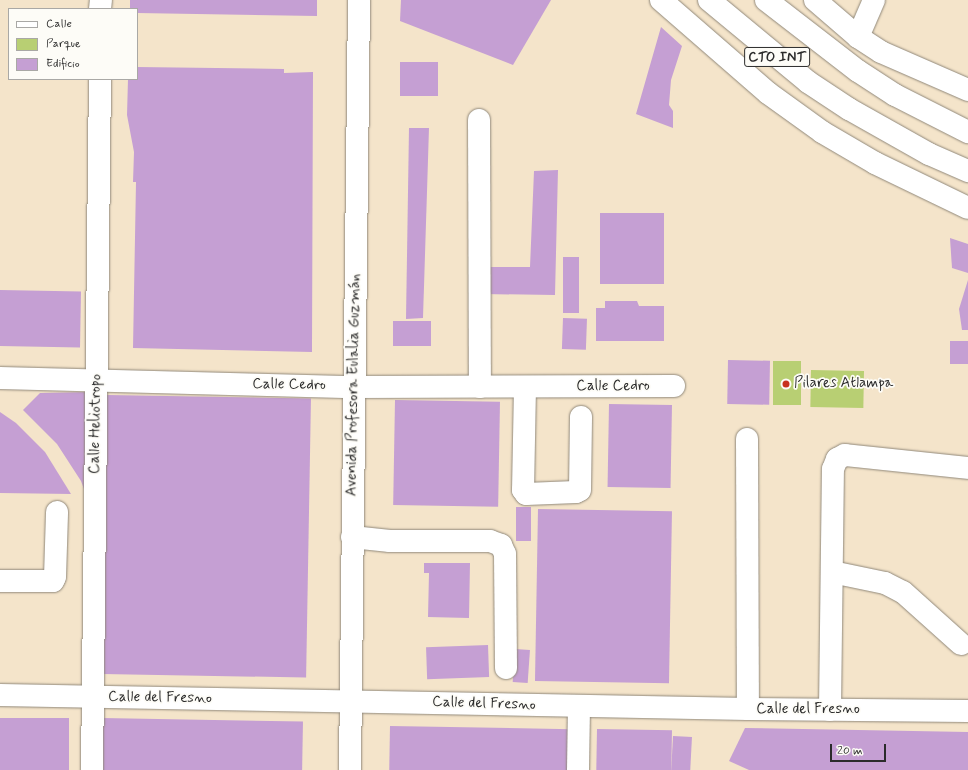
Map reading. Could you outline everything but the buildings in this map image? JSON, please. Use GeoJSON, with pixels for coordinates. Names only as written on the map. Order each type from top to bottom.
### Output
{"type":"FeatureCollection","features":[{"type":"Feature","properties":{"kind":"main road","name":"Avenida Profesora Eulalia Guzmán"},"geometry":{"type":"LineString","coordinates":[[350,770],[358,0]]}},
{"type":"Feature","properties":{"kind":"main road","name":"CTO INT"},"geometry":{"type":"LineString","coordinates":[[661,0],[768,93],[822,132],[875,163],[968,208]]}},
{"type":"Feature","properties":{"kind":"main road","name":"CTO INT"},"geometry":{"type":"LineString","coordinates":[[709,0],[814,85],[849,109],[929,154],[968,171]]}},
{"type":"Feature","properties":{"kind":"main road","name":"CTO INT"},"geometry":{"type":"LineString","coordinates":[[766,0],[858,71],[895,95],[968,132]]}},
{"type":"Feature","properties":{"kind":"main road"},"geometry":{"type":"LineString","coordinates":[[815,0],[858,37],[881,52],[968,90]]}},
{"type":"Feature","properties":{"kind":"main road"},"geometry":{"type":"LineString","coordinates":[[858,37],[874,0]]}},
{"type":"Feature","properties":{"kind":"main road","name":"Calle Heliotropo"},"geometry":{"type":"LineString","coordinates":[[92,770],[100,80]]}},
{"type":"Feature","properties":{"kind":"main road"},"geometry":{"type":"LineString","coordinates":[[479,120],[480,387]]}},
{"type":"Feature","properties":{"kind":"main road","name":"Calle Cedro"},"geometry":{"type":"LineString","coordinates":[[0,378],[354,387],[674,386]]}},
{"type":"Feature","properties":{"kind":"main road"},"geometry":{"type":"LineString","coordinates":[[525,387],[523,490],[526,494],[576,492],[580,490],[581,417]]}},
{"type":"Feature","properties":{"kind":"main road"},"geometry":{"type":"LineString","coordinates":[[747,439],[748,710]]}},
{"type":"Feature","properties":{"kind":"main road"},"geometry":{"type":"LineString","coordinates":[[830,710],[833,469],[837,459],[845,455],[968,468]]}},
{"type":"Feature","properties":{"kind":"main road"},"geometry":{"type":"LineString","coordinates":[[0,581],[52,581],[55,577],[57,512]]}},
{"type":"Feature","properties":{"kind":"main road"},"geometry":{"type":"LineString","coordinates":[[352,537],[390,541],[490,542],[501,545],[505,554],[506,668]]}},
{"type":"Feature","properties":{"kind":"main road"},"geometry":{"type":"LineString","coordinates":[[832,572],[886,583],[904,592],[961,644]]}},
{"type":"Feature","properties":{"kind":"main road","name":"Calle del Fresno"},"geometry":{"type":"LineString","coordinates":[[0,695],[350,700],[579,707],[748,710],[968,711]]}},
{"type":"Feature","properties":{"kind":"main road"},"geometry":{"type":"LineString","coordinates":[[578,770],[579,707]]}},
{"type":"Feature","properties":{"kind":"green space"},"geometry":{"type":"Polygon","coordinates":[[[773,361],[801,361],[801,405],[773,405],[773,361]]]}},
{"type":"Feature","properties":{"kind":"green space"},"geometry":{"type":"Polygon","coordinates":[[[811,370],[864,371],[863,408],[810,407],[811,370]]]}},
{"type":"Feature","properties":{"kind":"place","name":"Pilares Atlampa"},"geometry":{"type":"Point","coordinates":[786,384]}}]}
